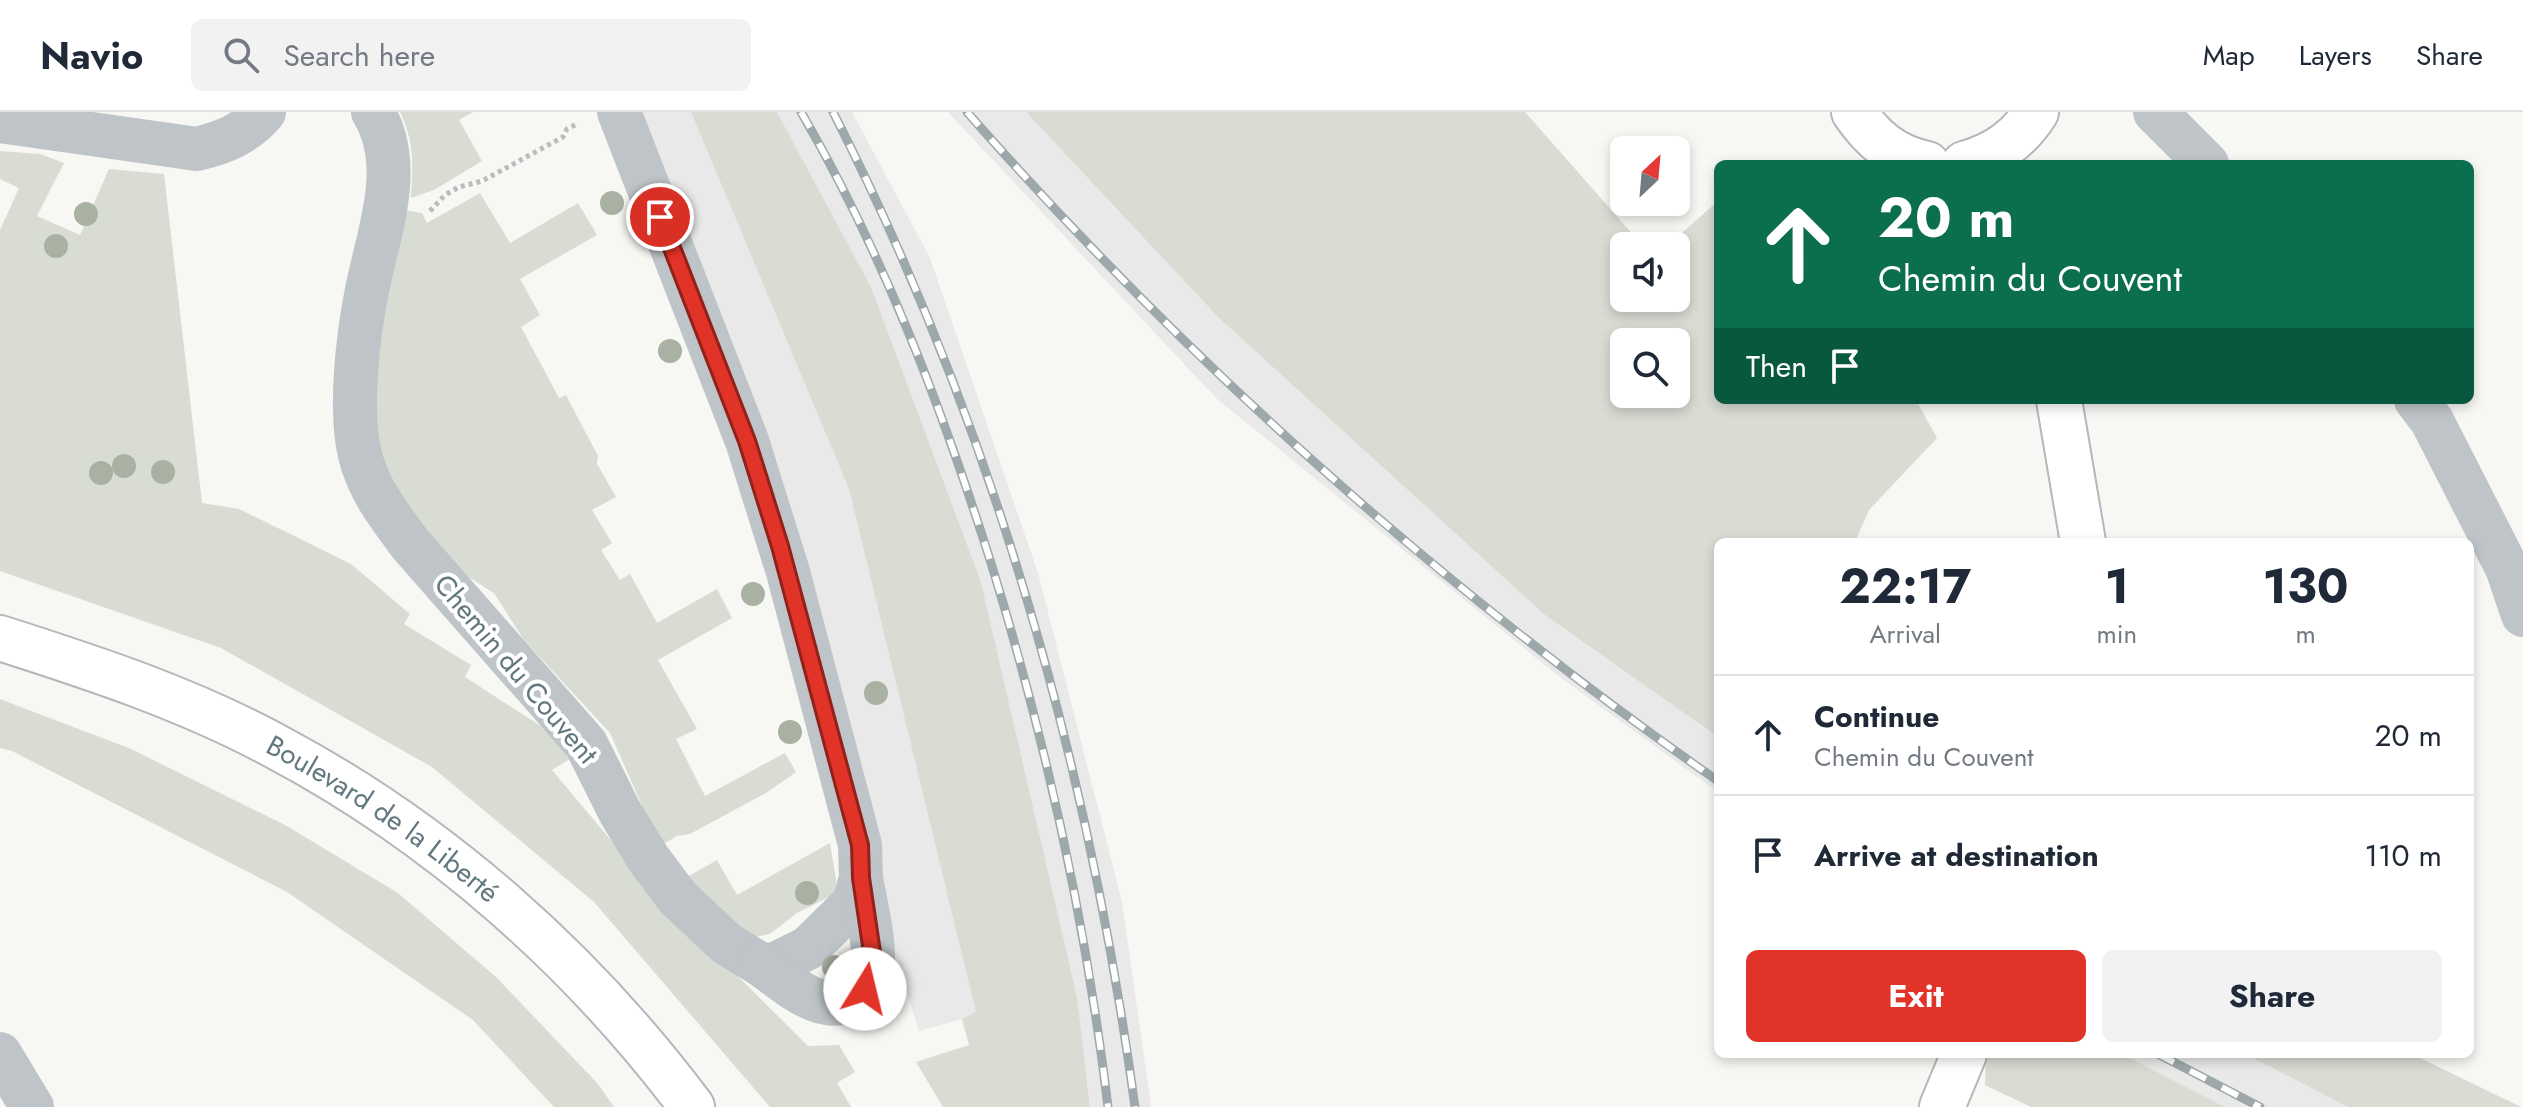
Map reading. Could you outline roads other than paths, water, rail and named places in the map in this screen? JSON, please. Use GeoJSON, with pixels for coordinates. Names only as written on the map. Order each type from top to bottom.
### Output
{"type":"FeatureCollection","features":[{"type":"Feature","properties":{"kind":"main road"},"geometry":{"type":"LineString","coordinates":[[1854,112],[1866,130],[1885,148],[1909,160]]}},
{"type":"Feature","properties":{"kind":"main road"},"geometry":{"type":"LineString","coordinates":[[1979,160],[2019,140]]}},
{"type":"Feature","properties":{"kind":"main road"},"geometry":{"type":"LineString","coordinates":[[2060,404],[2082,538]]}},
{"type":"Feature","properties":{"kind":"main road","name":"Boulevard de la Liberté"},"geometry":{"type":"LineString","coordinates":[[0,638],[115,675],[275,746],[444,854],[530,925],[606,1003],[692,1107]]}},
{"type":"Feature","properties":{"kind":"main road"},"geometry":{"type":"LineString","coordinates":[[1942,1107],[1962,1058]]}},
{"type":"Feature","properties":{"kind":"street"},"geometry":{"type":"LineString","coordinates":[[0,121],[197,149],[224,142],[250,129],[264,112]]}},
{"type":"Feature","properties":{"kind":"street","name":"Chemin du Couvent"},"geometry":{"type":"LineString","coordinates":[[373,112],[381,125],[389,192],[366,293],[355,404],[360,455],[386,512],[411,545],[586,744],[620,812],[648,858],[678,898],[727,944],[803,994],[823,1003],[837,1005],[851,1001],[865,989],[873,974],[861,878]]}},
{"type":"Feature","properties":{"kind":"street"},"geometry":{"type":"LineString","coordinates":[[2155,112],[2203,160]]}},
{"type":"Feature","properties":{"kind":"street"},"geometry":{"type":"LineString","coordinates":[[599,118],[747,441],[788,572],[860,845],[861,878],[854,903],[808,948],[774,965],[760,964]]}},
{"type":"Feature","properties":{"kind":"street"},"geometry":{"type":"LineString","coordinates":[[2419,404],[2432,421],[2507,568],[2523,615]]}},
{"type":"Feature","properties":{"kind":"street"},"geometry":{"type":"LineString","coordinates":[[0,1054],[32,1107]]}},
{"type":"Feature","properties":{"kind":"railway"},"geometry":{"type":"LineString","coordinates":[[801,112],[858,220],[908,332],[952,447],[991,563],[1029,697],[1062,832],[1088,969],[1108,1107]]}},
{"type":"Feature","properties":{"kind":"railway"},"geometry":{"type":"LineString","coordinates":[[833,112],[890,230],[941,350],[986,473],[1026,597],[1061,722],[1090,849],[1115,978],[1135,1107]]}},
{"type":"Feature","properties":{"kind":"railway"},"geometry":{"type":"LineString","coordinates":[[967,112],[1139,296],[1229,384],[1323,469],[1418,552],[1516,631],[1714,778]]}},
{"type":"Feature","properties":{"kind":"railway"},"geometry":{"type":"LineString","coordinates":[[2166,1058],[2260,1107]]}}]}
